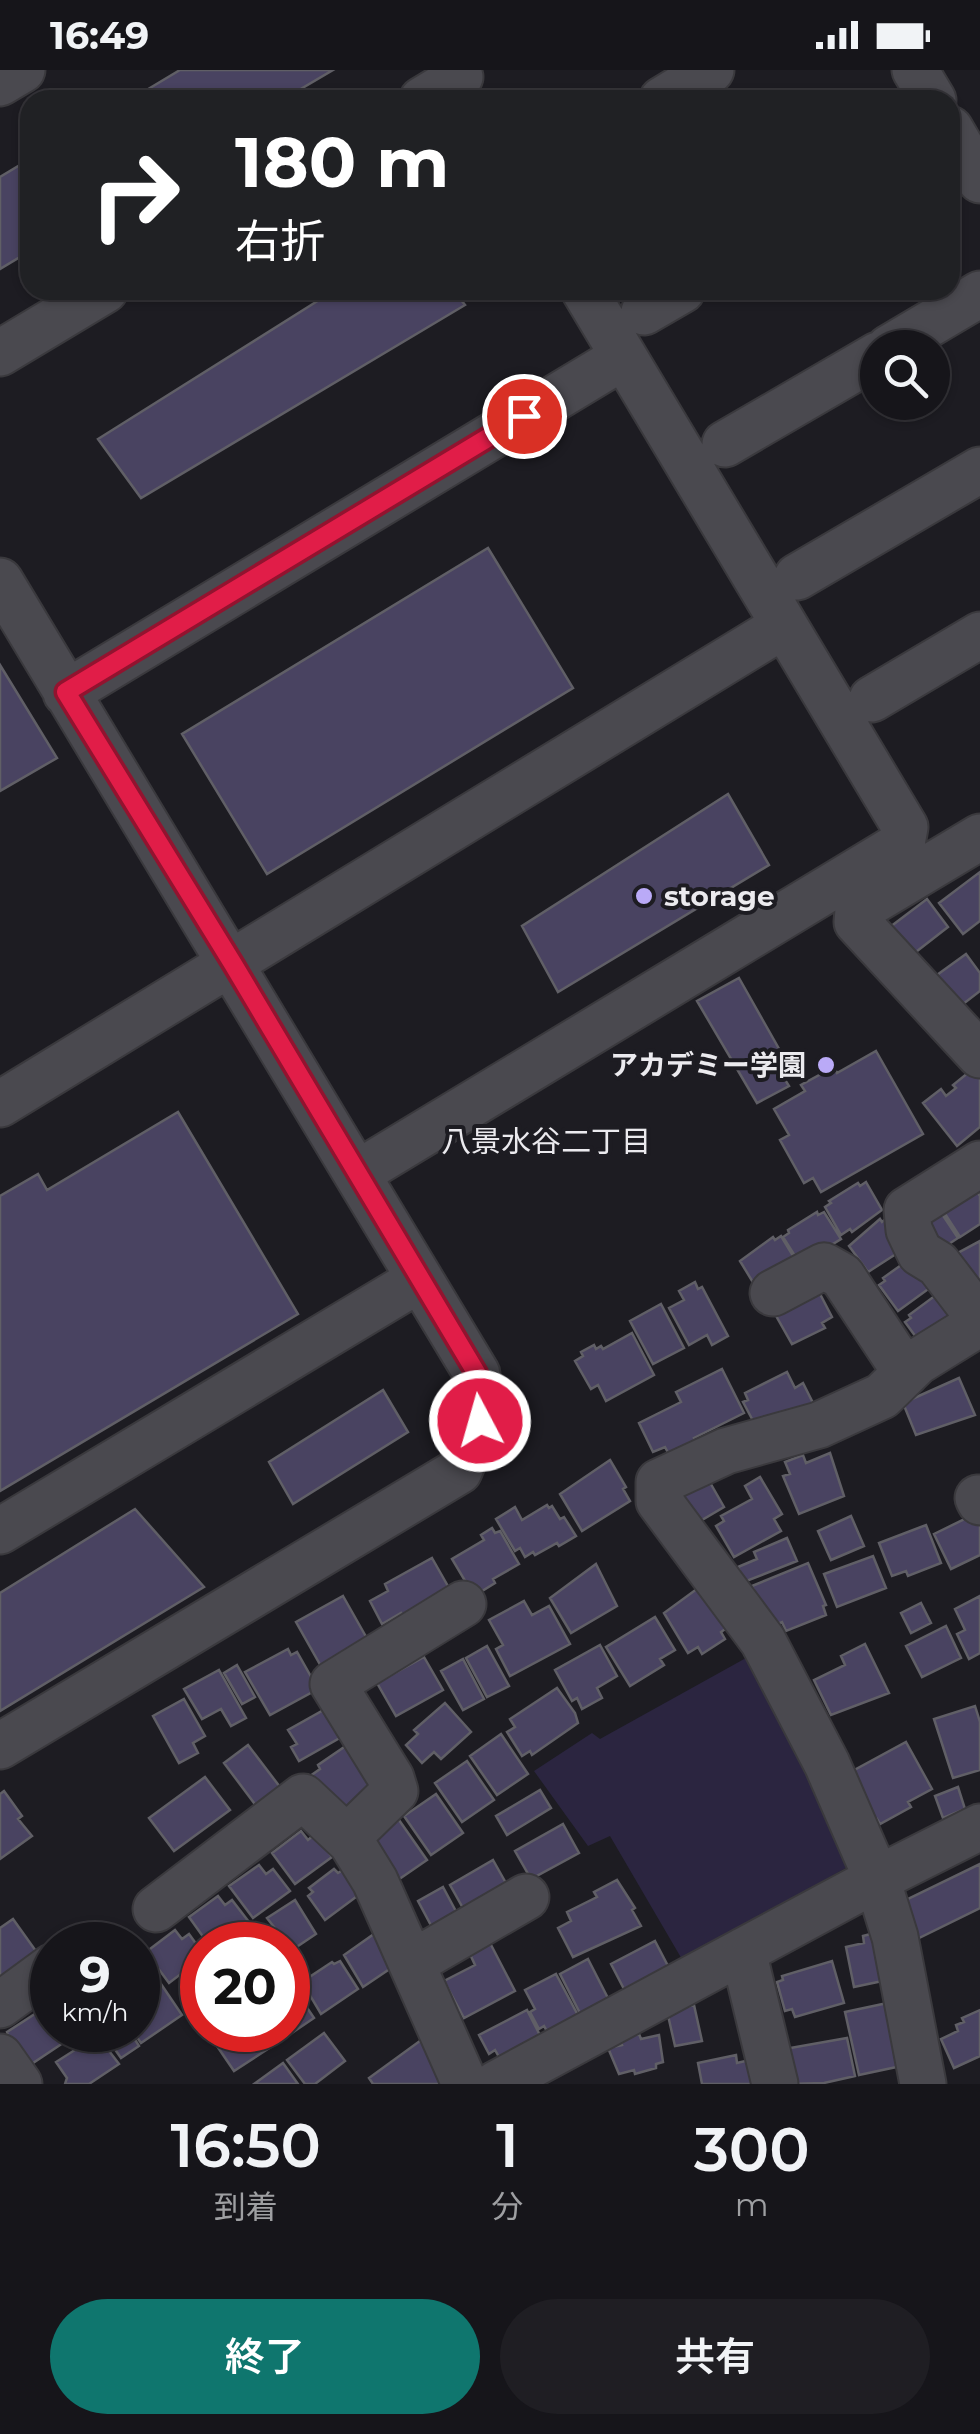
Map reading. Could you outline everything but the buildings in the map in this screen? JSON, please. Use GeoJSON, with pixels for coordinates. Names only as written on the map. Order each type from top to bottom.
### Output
{"type":"FeatureCollection","features":[{"type":"Feature","properties":{"kind":"street"},"geometry":{"type":"LineString","coordinates":[[0,83],[22,70]]}},
{"type":"Feature","properties":{"kind":"street"},"geometry":{"type":"LineString","coordinates":[[678,90],[711,70]]}},
{"type":"Feature","properties":{"kind":"street"},"geometry":{"type":"LineString","coordinates":[[960,137],[980,180]]}},
{"type":"Feature","properties":{"kind":"street"},"geometry":{"type":"LineString","coordinates":[[920,330],[980,294]]}},
{"type":"Feature","properties":{"kind":"street"},"geometry":{"type":"LineString","coordinates":[[0,352],[87,300]]}},
{"type":"Feature","properties":{"kind":"street"},"geometry":{"type":"LineString","coordinates":[[358,1174],[902,844],[906,828],[590,300]]}},
{"type":"Feature","properties":{"kind":"street"},"geometry":{"type":"LineString","coordinates":[[66,692],[622,357]]}},
{"type":"Feature","properties":{"kind":"street"},"geometry":{"type":"LineString","coordinates":[[725,444],[860,365]]}},
{"type":"Feature","properties":{"kind":"street"},"geometry":{"type":"LineString","coordinates":[[797,577],[980,470]]}},
{"type":"Feature","properties":{"kind":"street"},"geometry":{"type":"LineString","coordinates":[[0,581],[477,1374],[480,1421],[459,1471],[0,1746]]}},
{"type":"Feature","properties":{"kind":"street"},"geometry":{"type":"LineString","coordinates":[[0,1104],[783,626]]}},
{"type":"Feature","properties":{"kind":"street"},"geometry":{"type":"LineString","coordinates":[[872,700],[980,635]]}},
{"type":"Feature","properties":{"kind":"street"},"geometry":{"type":"LineString","coordinates":[[975,818],[858,910],[856,922],[980,1054]]}},
{"type":"Feature","properties":{"kind":"street"},"geometry":{"type":"LineString","coordinates":[[923,2084],[895,1937],[877,1878],[826,1764],[763,1641],[660,1501],[658,1482],[726,1451],[819,1425],[882,1396],[906,1373],[980,1321],[938,1264],[920,1253],[906,1210],[980,1164]]}},
{"type":"Feature","properties":{"kind":"street"},"geometry":{"type":"LineString","coordinates":[[774,1293],[824,1266],[842,1276],[906,1373]]}},
{"type":"Feature","properties":{"kind":"street"},"geometry":{"type":"LineString","coordinates":[[0,1531],[420,1279]]}},
{"type":"Feature","properties":{"kind":"street"},"geometry":{"type":"LineString","coordinates":[[352,1842],[358,1828],[396,1791],[334,1684],[464,1604]]}},
{"type":"Feature","properties":{"kind":"street"},"geometry":{"type":"LineString","coordinates":[[156,1909],[303,1798],[352,1842],[375,1881],[465,2084]]}},
{"type":"Feature","properties":{"kind":"street"},"geometry":{"type":"LineString","coordinates":[[496,2084],[980,1826]]}},
{"type":"Feature","properties":{"kind":"street"},"geometry":{"type":"LineString","coordinates":[[412,1963],[526,1897]]}},
{"type":"Feature","properties":{"kind":"street"},"geometry":{"type":"LineString","coordinates":[[743,1950],[775,2084]]}},
{"type":"Feature","properties":{"kind":"street"},"geometry":{"type":"LineString","coordinates":[[0,2004],[30,1983]]}},
{"type":"Feature","properties":{"kind":"street"},"geometry":{"type":"LineString","coordinates":[[0,2058],[19,2084]]}},
{"type":"Feature","properties":{"kind":"shaded area"},"geometry":{"type":"Polygon","coordinates":[[[746,1658],[761,1661],[851,1865],[683,1961],[610,1836],[588,1846],[534,1771],[592,1733],[600,1739],[746,1658]]]}},
{"type":"Feature","properties":{"kind":"place","name":"storage"},"geometry":{"type":"Point","coordinates":[644,896]}},
{"type":"Feature","properties":{"kind":"place","name":"アカデミー学園"},"geometry":{"type":"Point","coordinates":[826,1065]}},
{"type":"Feature","properties":{"kind":"district","name":"八景水谷二丁目"},"geometry":{"type":"Point","coordinates":[546,1142]}},
{"type":"Feature","properties":{"kind":"route"},"geometry":{"type":"LineString","coordinates":[[480,1421],[477,1374],[66,692],[524,416]]}}]}
